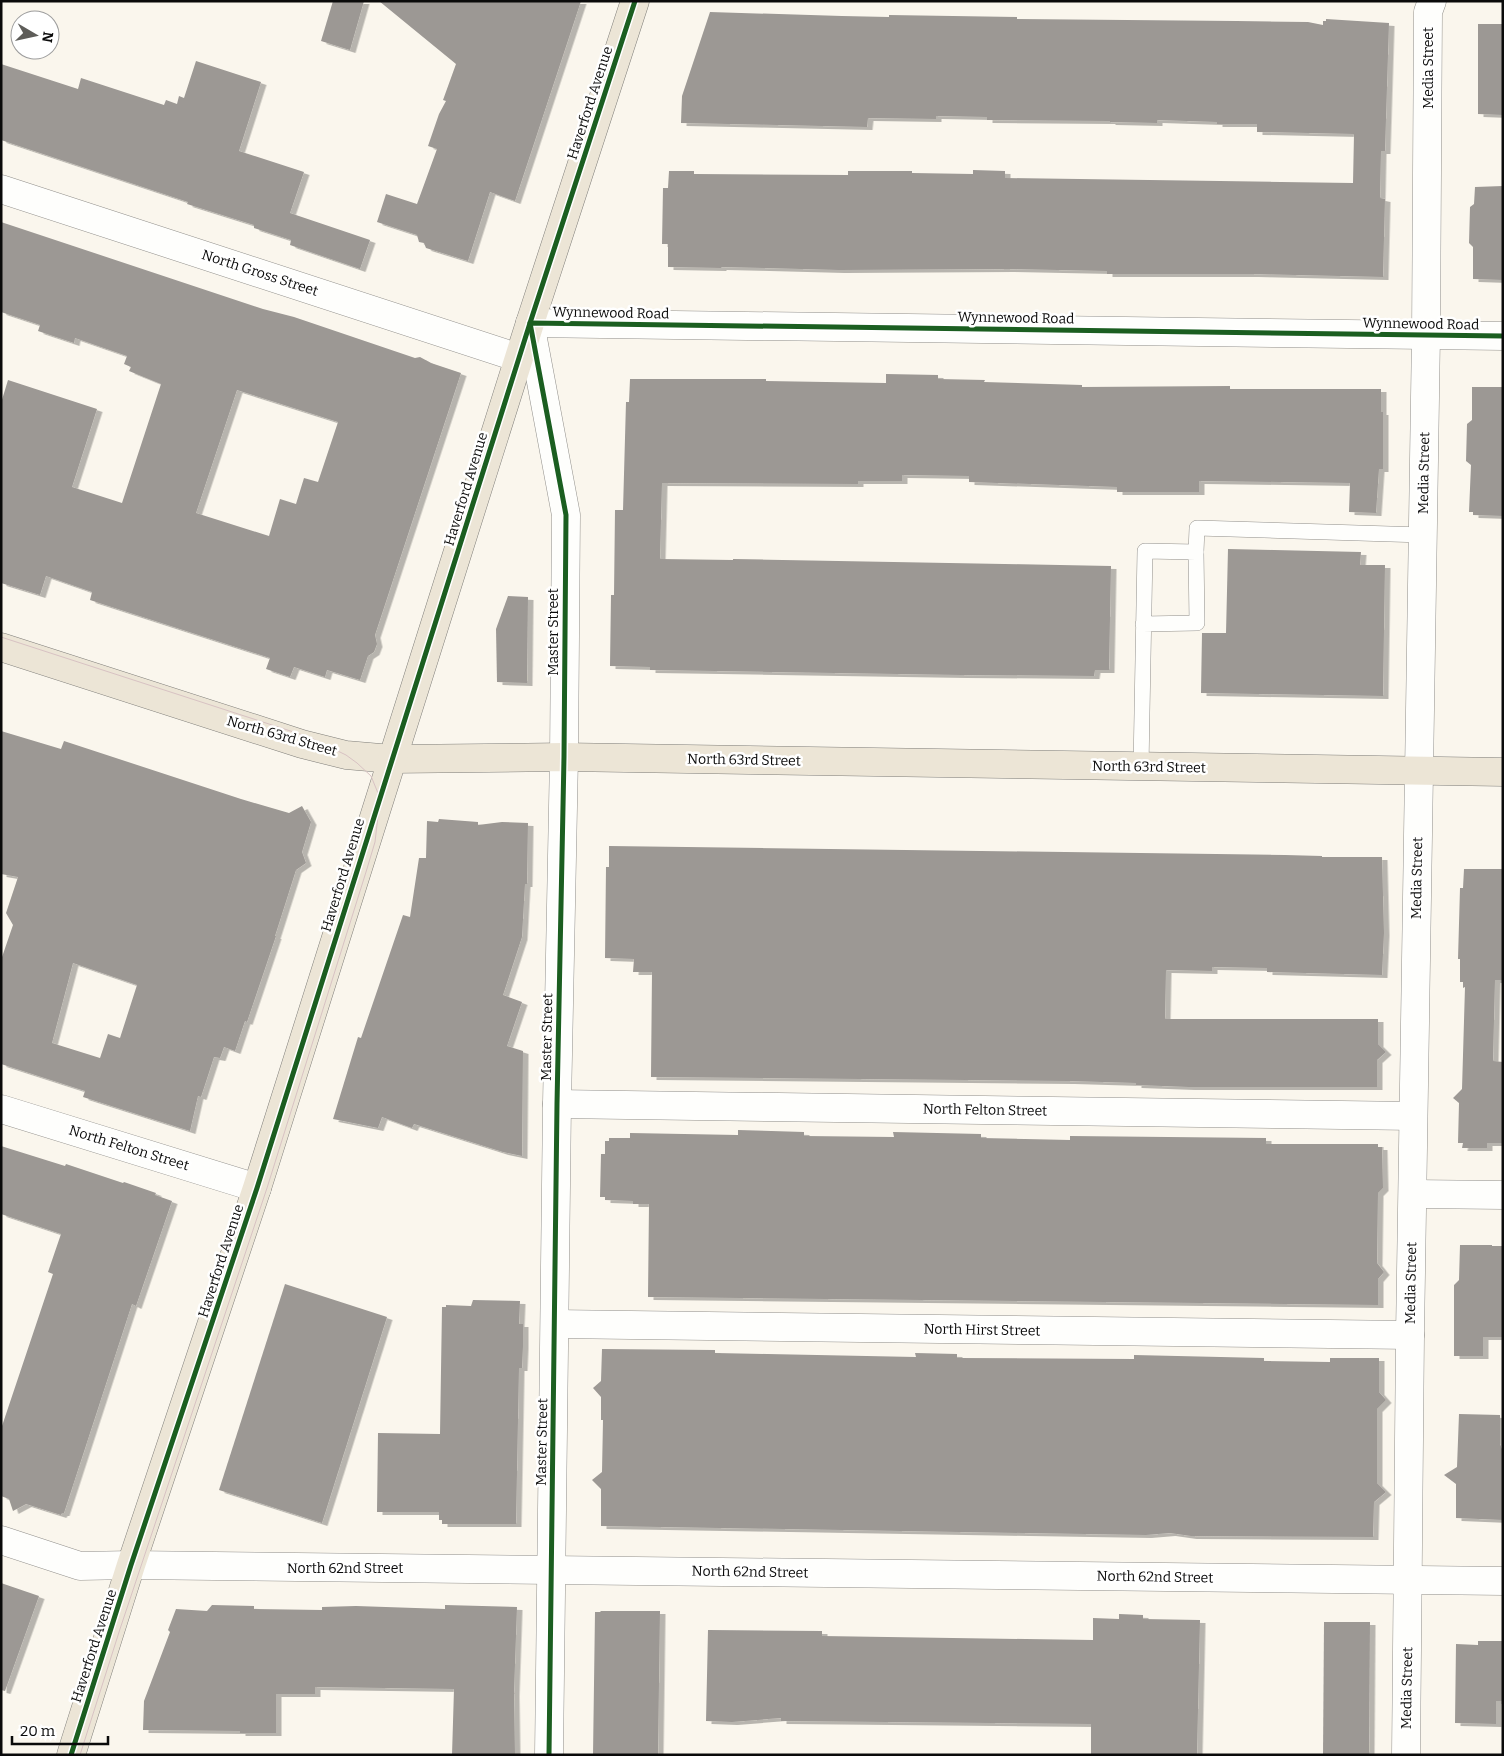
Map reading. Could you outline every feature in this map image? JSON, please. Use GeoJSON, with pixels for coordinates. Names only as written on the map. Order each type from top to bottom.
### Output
{"type":"FeatureCollection","features":[{"type":"Feature","properties":{"kind":"main road","name":"Haverford Avenue"},"geometry":{"type":"LineString","coordinates":[[71,1755],[131,1566],[257,1188],[530,322],[635,1]]}},
{"type":"Feature","properties":{"kind":"main road","name":"North 63rd Street"},"geometry":{"type":"LineString","coordinates":[[1,647],[302,744],[350,755],[392,759],[564,757],[1503,772]]}},
{"type":"Feature","properties":{"kind":"street","name":"Media Street"},"geometry":{"type":"LineString","coordinates":[[1406,1755],[1410,1335],[1426,335],[1428,12],[1432,1]]}},
{"type":"Feature","properties":{"kind":"street","name":"North Gross Street"},"geometry":{"type":"LineString","coordinates":[[1,189],[519,358]]}},
{"type":"Feature","properties":{"kind":"street","name":"Wynnewood Road"},"geometry":{"type":"LineString","coordinates":[[530,322],[1503,336]]}},
{"type":"Feature","properties":{"kind":"street","name":"Master Street"},"geometry":{"type":"LineString","coordinates":[[530,322],[566,515],[549,1755]]}},
{"type":"Feature","properties":{"kind":"street","name":"North Felton Street"},"geometry":{"type":"LineString","coordinates":[[557,1104],[1414,1116]]}},
{"type":"Feature","properties":{"kind":"street","name":"North Felton Street"},"geometry":{"type":"LineString","coordinates":[[1,1108],[257,1188]]}},
{"type":"Feature","properties":{"kind":"street"},"geometry":{"type":"LineString","coordinates":[[1413,1194],[1503,1195]]}},
{"type":"Feature","properties":{"kind":"street","name":"North Hirst Street"},"geometry":{"type":"LineString","coordinates":[[555,1324],[1410,1335]]}},
{"type":"Feature","properties":{"kind":"street","name":"North 62nd Street"},"geometry":{"type":"LineString","coordinates":[[1,1540],[80,1566],[552,1569],[1503,1581]]}},
{"type":"Feature","properties":{"kind":"lane"},"geometry":{"type":"LineString","coordinates":[[1143,624],[1197,623],[1197,528],[1423,535]]}},
{"type":"Feature","properties":{"kind":"lane"},"geometry":{"type":"LineString","coordinates":[[1141,767],[1145,551],[1196,552]]}},
{"type":"Feature","properties":{"kind":"building"},"geometry":{"type":"Polygon","coordinates":[[[333,1],[364,1],[350,50],[321,41],[333,1]]]}},
{"type":"Feature","properties":{"kind":"building"},"geometry":{"type":"Polygon","coordinates":[[[379,1],[581,1],[515,201],[490,192],[468,261],[426,248],[424,243],[419,242],[417,235],[377,222],[386,194],[417,204],[437,149],[428,146],[439,114],[446,101],[443,100],[456,64],[379,1]]]}},
{"type":"Feature","properties":{"kind":"building"},"geometry":{"type":"Polygon","coordinates":[[[710,12],[889,17],[889,15],[1017,17],[1017,19],[1308,22],[1323,25],[1323,21],[1326,21],[1326,19],[1389,23],[1385,151],[1381,151],[1380,198],[1385,199],[1383,277],[1253,274],[1107,274],[1107,271],[1009,269],[839,270],[668,267],[668,244],[662,244],[663,188],[668,188],[669,171],[694,171],[694,174],[848,175],[848,171],[912,171],[912,173],[973,174],[973,170],[1005,171],[1005,178],[1353,183],[1354,134],[1257,132],[1257,124],[1217,124],[1217,122],[1157,120],[1157,123],[987,120],[987,117],[936,116],[936,119],[868,118],[867,127],[681,123],[682,96],[710,12]]]}},
{"type":"Feature","properties":{"kind":"building"},"geometry":{"type":"Polygon","coordinates":[[[1478,24],[1503,24],[1503,115],[1478,114],[1478,24]]]}},
{"type":"Feature","properties":{"kind":"building"},"geometry":{"type":"Polygon","coordinates":[[[196,61],[261,82],[239,151],[304,172],[290,213],[370,240],[360,269],[290,245],[291,240],[254,228],[254,225],[1,140],[1,64],[78,89],[81,78],[164,105],[166,100],[177,104],[179,96],[184,98],[196,61]]]}},
{"type":"Feature","properties":{"kind":"building"},"geometry":{"type":"Polygon","coordinates":[[[1503,186],[1503,280],[1473,279],[1473,247],[1469,243],[1470,207],[1474,204],[1475,187],[1503,186]]]}},
{"type":"Feature","properties":{"kind":"building"},"geometry":{"type":"Polygon","coordinates":[[[1,222],[415,358],[420,357],[431,363],[461,373],[375,635],[377,644],[374,652],[368,656],[360,680],[327,670],[325,677],[294,667],[290,677],[266,669],[270,658],[90,600],[92,592],[46,576],[40,595],[1,583],[1,403],[8,380],[97,409],[72,487],[122,503],[161,384],[129,371],[131,367],[124,364],[127,356],[75,338],[74,343],[38,331],[40,325],[1,312],[1,222]],[[237,390],[196,513],[269,536],[280,499],[296,504],[304,478],[318,482],[338,422],[237,390]]]}},
{"type":"Feature","properties":{"kind":"building"},"geometry":{"type":"Polygon","coordinates":[[[886,374],[938,375],[938,379],[1082,385],[1082,387],[1230,386],[1230,389],[1381,389],[1383,469],[1379,469],[1376,513],[1349,512],[1350,483],[1199,481],[1199,492],[1117,492],[1117,487],[969,482],[969,476],[902,475],[902,481],[858,481],[858,484],[662,483],[660,559],[1111,566],[1109,670],[1095,670],[1094,676],[961,675],[650,670],[650,667],[610,666],[611,595],[614,595],[615,510],[623,510],[626,402],[629,402],[630,379],[766,379],[766,381],[886,383],[886,374]]]}},
{"type":"Feature","properties":{"kind":"building"},"geometry":{"type":"Polygon","coordinates":[[[1472,387],[1503,387],[1503,516],[1473,515],[1473,512],[1469,512],[1471,465],[1466,461],[1467,424],[1472,420],[1472,387]]]}},
{"type":"Feature","properties":{"kind":"building"},"geometry":{"type":"Polygon","coordinates":[[[1228,549],[1361,552],[1360,565],[1385,565],[1383,696],[1201,693],[1202,633],[1226,633],[1228,549]]]}},
{"type":"Feature","properties":{"kind":"building"},"geometry":{"type":"Polygon","coordinates":[[[508,596],[528,597],[527,683],[497,682],[496,629],[508,596]]]}},
{"type":"Feature","properties":{"kind":"building"},"geometry":{"type":"Polygon","coordinates":[[[1,731],[61,749],[64,741],[289,813],[302,806],[311,822],[302,852],[306,863],[296,870],[276,936],[247,1022],[245,1021],[235,1051],[224,1047],[220,1058],[214,1057],[201,1097],[198,1096],[190,1131],[83,1097],[85,1091],[1,1064],[1,960],[13,925],[6,913],[18,877],[1,874],[1,731]],[[73,963],[52,1043],[100,1058],[108,1034],[120,1038],[137,985],[73,963]]]}},
{"type":"Feature","properties":{"kind":"building"},"geometry":{"type":"Polygon","coordinates":[[[439,819],[478,822],[478,825],[502,822],[528,823],[527,884],[525,884],[522,937],[503,995],[522,1002],[507,1046],[523,1051],[522,1156],[503,1152],[414,1124],[412,1128],[382,1117],[378,1128],[333,1119],[358,1037],[361,1038],[403,915],[410,917],[419,858],[426,858],[427,821],[438,822],[439,819]]]}},
{"type":"Feature","properties":{"kind":"building"},"geometry":{"type":"Polygon","coordinates":[[[609,846],[1382,857],[1384,933],[1382,975],[1267,972],[1267,968],[1212,967],[1212,971],[1166,970],[1165,1019],[1378,1019],[1378,1044],[1386,1052],[1377,1060],[1377,1087],[1189,1087],[1069,1081],[651,1077],[652,972],[633,972],[634,959],[605,958],[606,867],[609,867],[609,846]]]}},
{"type":"Feature","properties":{"kind":"building"},"geometry":{"type":"Polygon","coordinates":[[[1464,869],[1503,869],[1503,980],[1495,980],[1493,1061],[1503,1062],[1503,1143],[1487,1143],[1487,1148],[1462,1148],[1463,1143],[1458,1143],[1459,1103],[1453,1098],[1462,1089],[1465,987],[1463,988],[1463,982],[1460,982],[1460,959],[1458,959],[1460,888],[1463,888],[1464,869]]]}},
{"type":"Feature","properties":{"kind":"building"},"geometry":{"type":"Polygon","coordinates":[[[738,1130],[804,1132],[804,1136],[894,1137],[893,1132],[981,1134],[981,1138],[1070,1140],[1070,1136],[1266,1138],[1266,1144],[1378,1144],[1378,1147],[1382,1147],[1383,1188],[1378,1193],[1377,1263],[1384,1272],[1378,1279],[1378,1305],[648,1297],[649,1204],[633,1204],[633,1201],[605,1200],[605,1197],[600,1197],[601,1154],[605,1154],[605,1141],[609,1141],[609,1138],[630,1138],[630,1133],[738,1135],[738,1130]]]}},
{"type":"Feature","properties":{"kind":"building"},"geometry":{"type":"Polygon","coordinates":[[[1,1146],[124,1182],[156,1193],[155,1195],[172,1201],[136,1306],[132,1304],[64,1513],[61,1515],[26,1504],[13,1511],[9,1499],[1,1496],[1,1429],[53,1274],[48,1272],[61,1234],[1,1214],[1,1146]]]}},
{"type":"Feature","properties":{"kind":"building"},"geometry":{"type":"Polygon","coordinates":[[[1460,1245],[1503,1246],[1503,1337],[1483,1337],[1483,1356],[1454,1356],[1454,1285],[1459,1280],[1460,1245]]]}},
{"type":"Feature","properties":{"kind":"building"},"geometry":{"type":"Polygon","coordinates":[[[285,1284],[387,1317],[322,1523],[219,1490],[285,1284]]]}},
{"type":"Feature","properties":{"kind":"building"},"geometry":{"type":"Polygon","coordinates":[[[473,1300],[520,1301],[519,1324],[523,1324],[523,1346],[522,1368],[519,1368],[516,1524],[442,1524],[442,1520],[439,1520],[439,1512],[377,1512],[378,1433],[440,1434],[442,1307],[446,1307],[446,1305],[471,1306],[473,1300]]]}},
{"type":"Feature","properties":{"kind":"building"},"geometry":{"type":"Polygon","coordinates":[[[602,1349],[715,1350],[715,1353],[916,1357],[915,1353],[957,1354],[957,1358],[1134,1359],[1134,1355],[1264,1358],[1264,1361],[1330,1362],[1330,1358],[1379,1358],[1379,1392],[1386,1400],[1377,1409],[1377,1483],[1386,1492],[1374,1502],[1373,1537],[1191,1536],[1170,1533],[1146,1535],[601,1526],[601,1489],[592,1480],[602,1472],[603,1420],[601,1420],[601,1397],[593,1388],[601,1381],[602,1349]]]}},
{"type":"Feature","properties":{"kind":"building"},"geometry":{"type":"Polygon","coordinates":[[[1459,1414],[1500,1415],[1503,1520],[1456,1518],[1456,1484],[1444,1475],[1457,1467],[1459,1414]]]}},
{"type":"Feature","properties":{"kind":"building"},"geometry":{"type":"Polygon","coordinates":[[[1,1583],[39,1596],[5,1691],[1,1690],[1,1583]]]}},
{"type":"Feature","properties":{"kind":"building"},"geometry":{"type":"Polygon","coordinates":[[[212,1605],[254,1606],[254,1609],[322,1610],[322,1607],[356,1606],[445,1609],[445,1605],[517,1607],[514,1693],[515,1755],[452,1755],[454,1689],[315,1687],[315,1694],[276,1694],[276,1733],[143,1730],[144,1701],[170,1632],[168,1630],[176,1609],[207,1611],[212,1605]]]}},
{"type":"Feature","properties":{"kind":"building"},"geometry":{"type":"Polygon","coordinates":[[[660,1611],[658,1755],[593,1755],[595,1612],[660,1611]]]}},
{"type":"Feature","properties":{"kind":"building"},"geometry":{"type":"Polygon","coordinates":[[[1119,1614],[1143,1615],[1143,1619],[1200,1620],[1197,1755],[1091,1755],[1091,1724],[781,1721],[781,1718],[732,1722],[706,1721],[708,1630],[822,1631],[822,1636],[1093,1640],[1093,1618],[1119,1619],[1119,1614]]]}},
{"type":"Feature","properties":{"kind":"building"},"geometry":{"type":"Polygon","coordinates":[[[1324,1622],[1370,1622],[1369,1755],[1323,1755],[1324,1622]]]}},
{"type":"Feature","properties":{"kind":"building"},"geometry":{"type":"Polygon","coordinates":[[[1478,1641],[1503,1641],[1503,1701],[1496,1701],[1496,1724],[1455,1723],[1456,1644],[1478,1645],[1478,1641]]]}},
{"type":"Feature","properties":{"kind":"tram line"},"geometry":{"type":"LineString","coordinates":[[1,637],[309,737],[346,755],[357,763],[371,776],[380,798],[375,842],[267,1188],[80,1755]]}},
{"type":"Feature","properties":{"kind":"cycle path"},"geometry":{"type":"LineString","coordinates":[[71,1755],[131,1565],[257,1188],[530,323],[635,1]]}},
{"type":"Feature","properties":{"kind":"cycle path"},"geometry":{"type":"LineString","coordinates":[[549,1755],[566,515],[530,323],[1503,336]]}}]}
